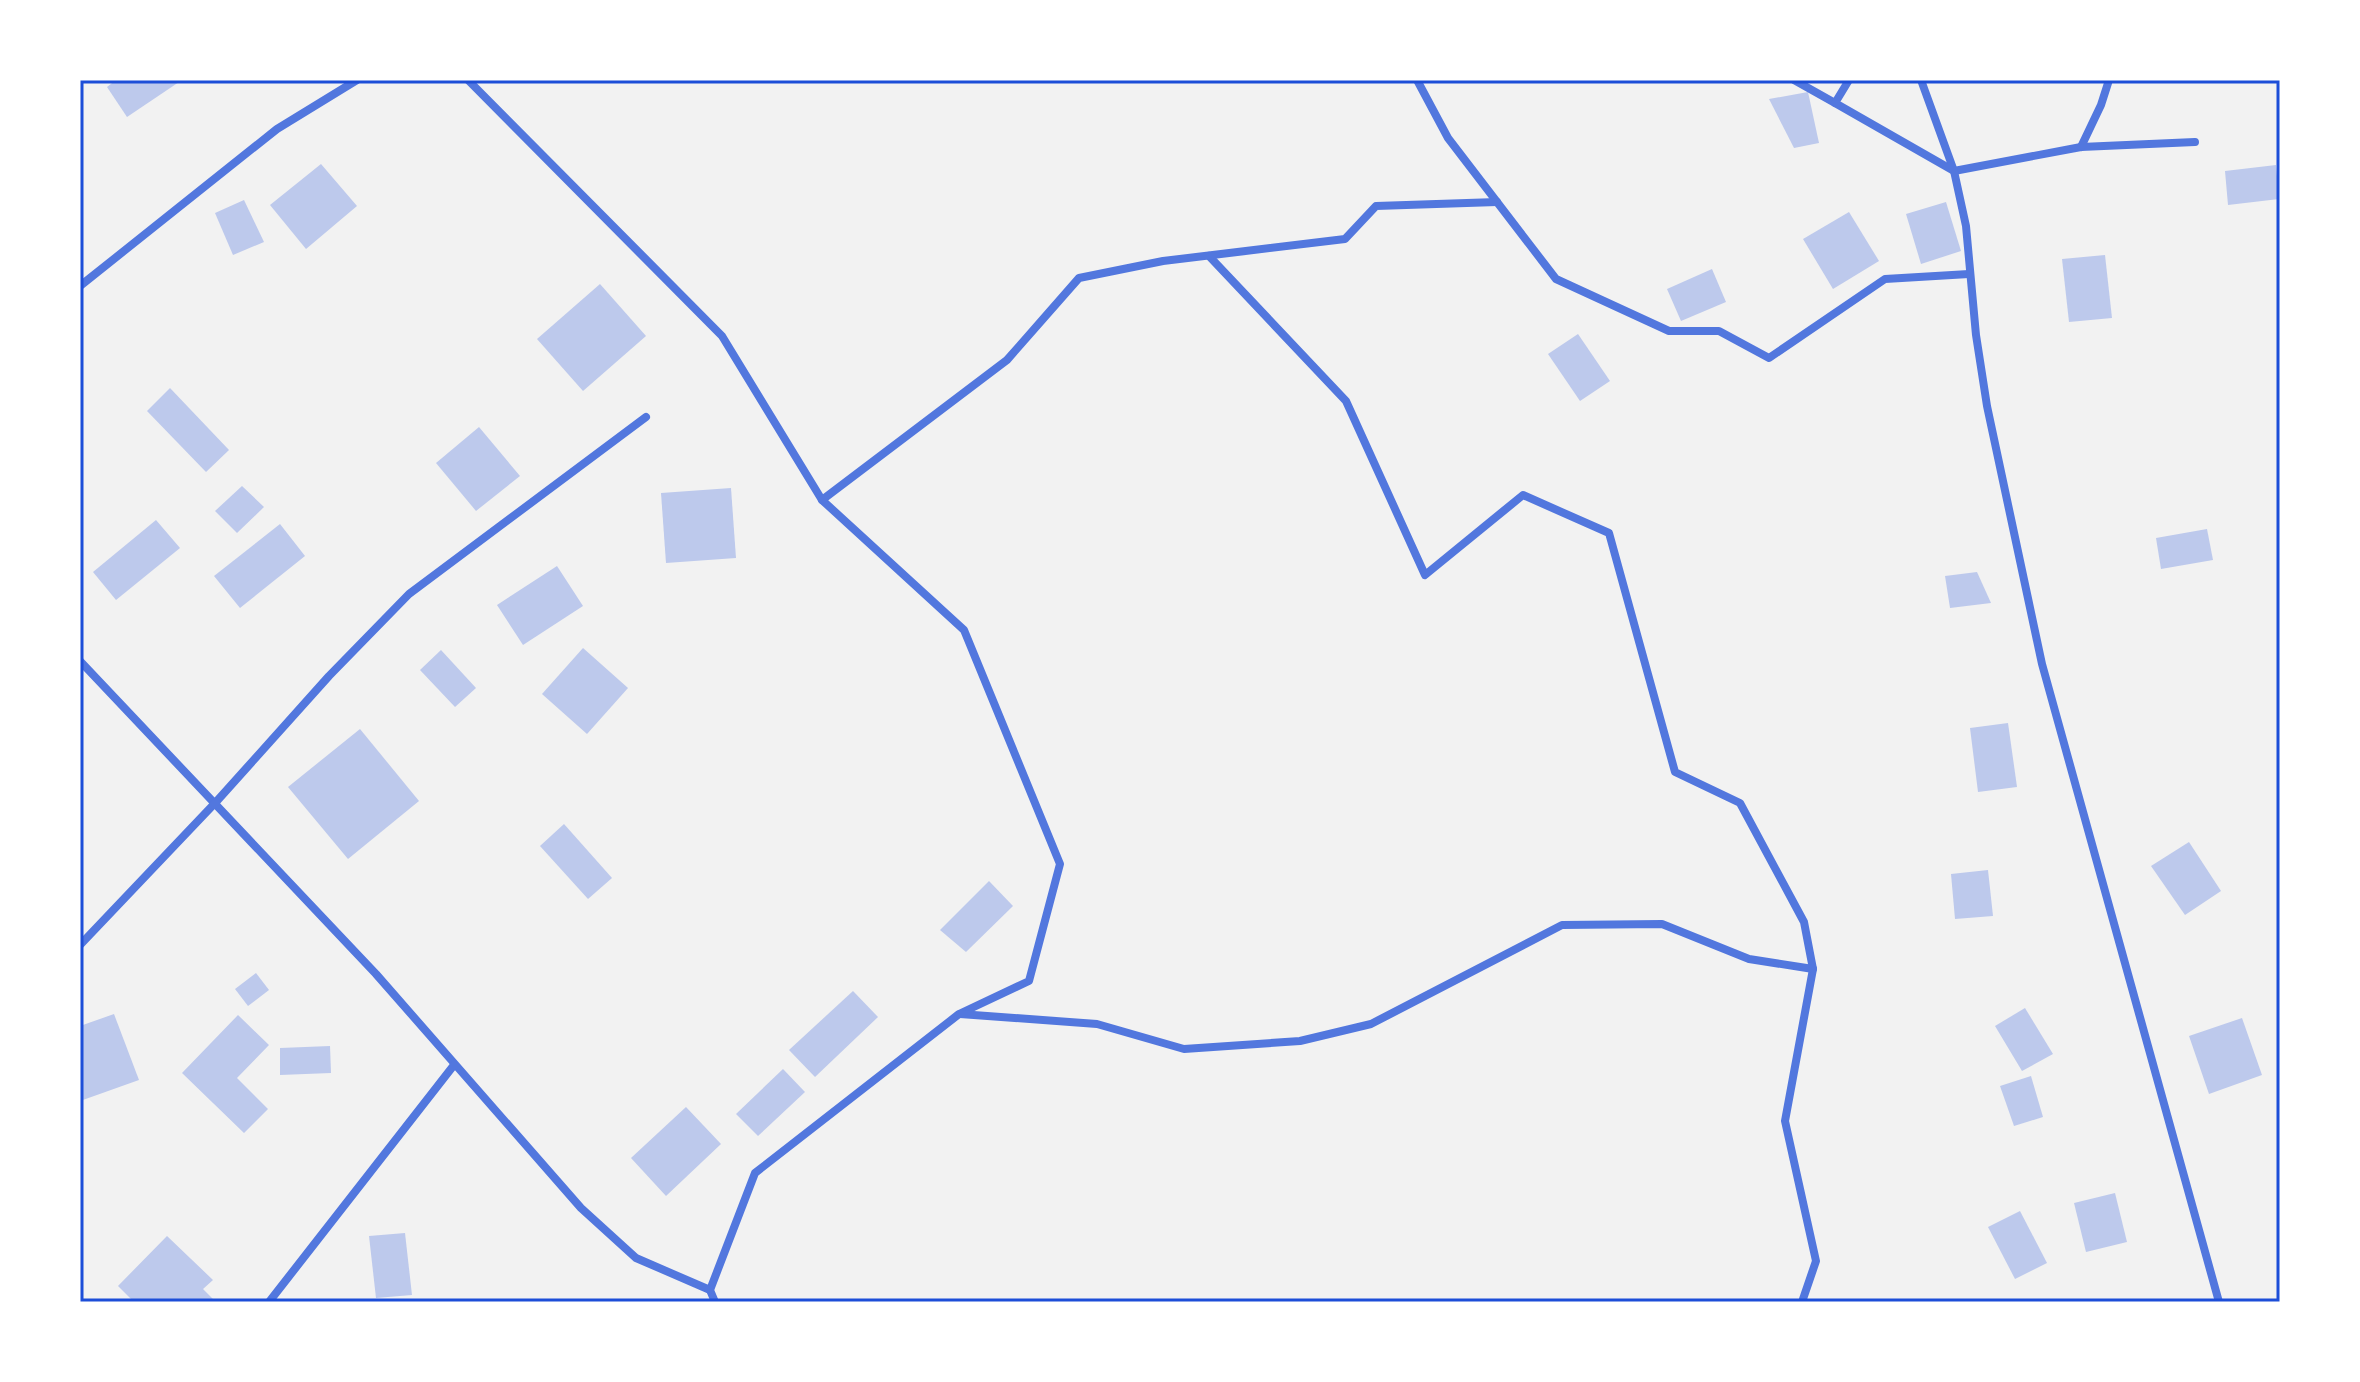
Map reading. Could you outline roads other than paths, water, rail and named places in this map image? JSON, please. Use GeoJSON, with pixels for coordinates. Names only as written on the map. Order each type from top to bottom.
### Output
{"type":"FeatureCollection","features":[{"type":"Feature","properties":{"kind":"street"},"geometry":{"type":"LineString","coordinates":[[80,286],[277,129],[357,80]]}},
{"type":"Feature","properties":{"kind":"street"},"geometry":{"type":"LineString","coordinates":[[468,80],[722,336],[822,500],[964,630],[1060,864],[1029,981],[959,1014],[755,1173],[710,1290],[715,1302]]}},
{"type":"Feature","properties":{"kind":"street"},"geometry":{"type":"LineString","coordinates":[[1417,80],[1448,138],[1556,279],[1669,331],[1719,331],[1769,358],[1885,279],[1969,274]]}},
{"type":"Feature","properties":{"kind":"street"},"geometry":{"type":"LineString","coordinates":[[1794,80],[1954,171],[2081,147],[2195,142]]}},
{"type":"Feature","properties":{"kind":"street"},"geometry":{"type":"LineString","coordinates":[[1835,103],[1849,80]]}},
{"type":"Feature","properties":{"kind":"street"},"geometry":{"type":"LineString","coordinates":[[1921,80],[1954,171],[1966,226],[1969,274],[1987,406],[2042,664],[2219,1302]]}},
{"type":"Feature","properties":{"kind":"street"},"geometry":{"type":"LineString","coordinates":[[2081,147],[2109,80]]}},
{"type":"Feature","properties":{"kind":"street"},"geometry":{"type":"LineString","coordinates":[[822,500],[1007,360],[1079,278],[1163,261],[1345,239],[1376,206],[1497,202]]}},
{"type":"Feature","properties":{"kind":"street"},"geometry":{"type":"LineString","coordinates":[[1209,256],[1346,401],[1425,575],[1523,495],[1609,533],[1675,772],[1740,803],[1804,922],[1813,969],[1785,1121],[1816,1261],[1802,1302]]}},
{"type":"Feature","properties":{"kind":"street"},"geometry":{"type":"LineString","coordinates":[[80,945],[409,594],[646,417]]}},
{"type":"Feature","properties":{"kind":"street"},"geometry":{"type":"LineString","coordinates":[[80,661],[376,974],[581,1208],[636,1258],[710,1290]]}},
{"type":"Feature","properties":{"kind":"street"},"geometry":{"type":"LineString","coordinates":[[959,1014],[1097,1024],[1184,1049],[1300,1041],[1371,1024],[1562,925],[1662,924],[1749,959],[1813,969]]}},
{"type":"Feature","properties":{"kind":"street"},"geometry":{"type":"LineString","coordinates":[[269,1302],[454,1065]]}}]}
